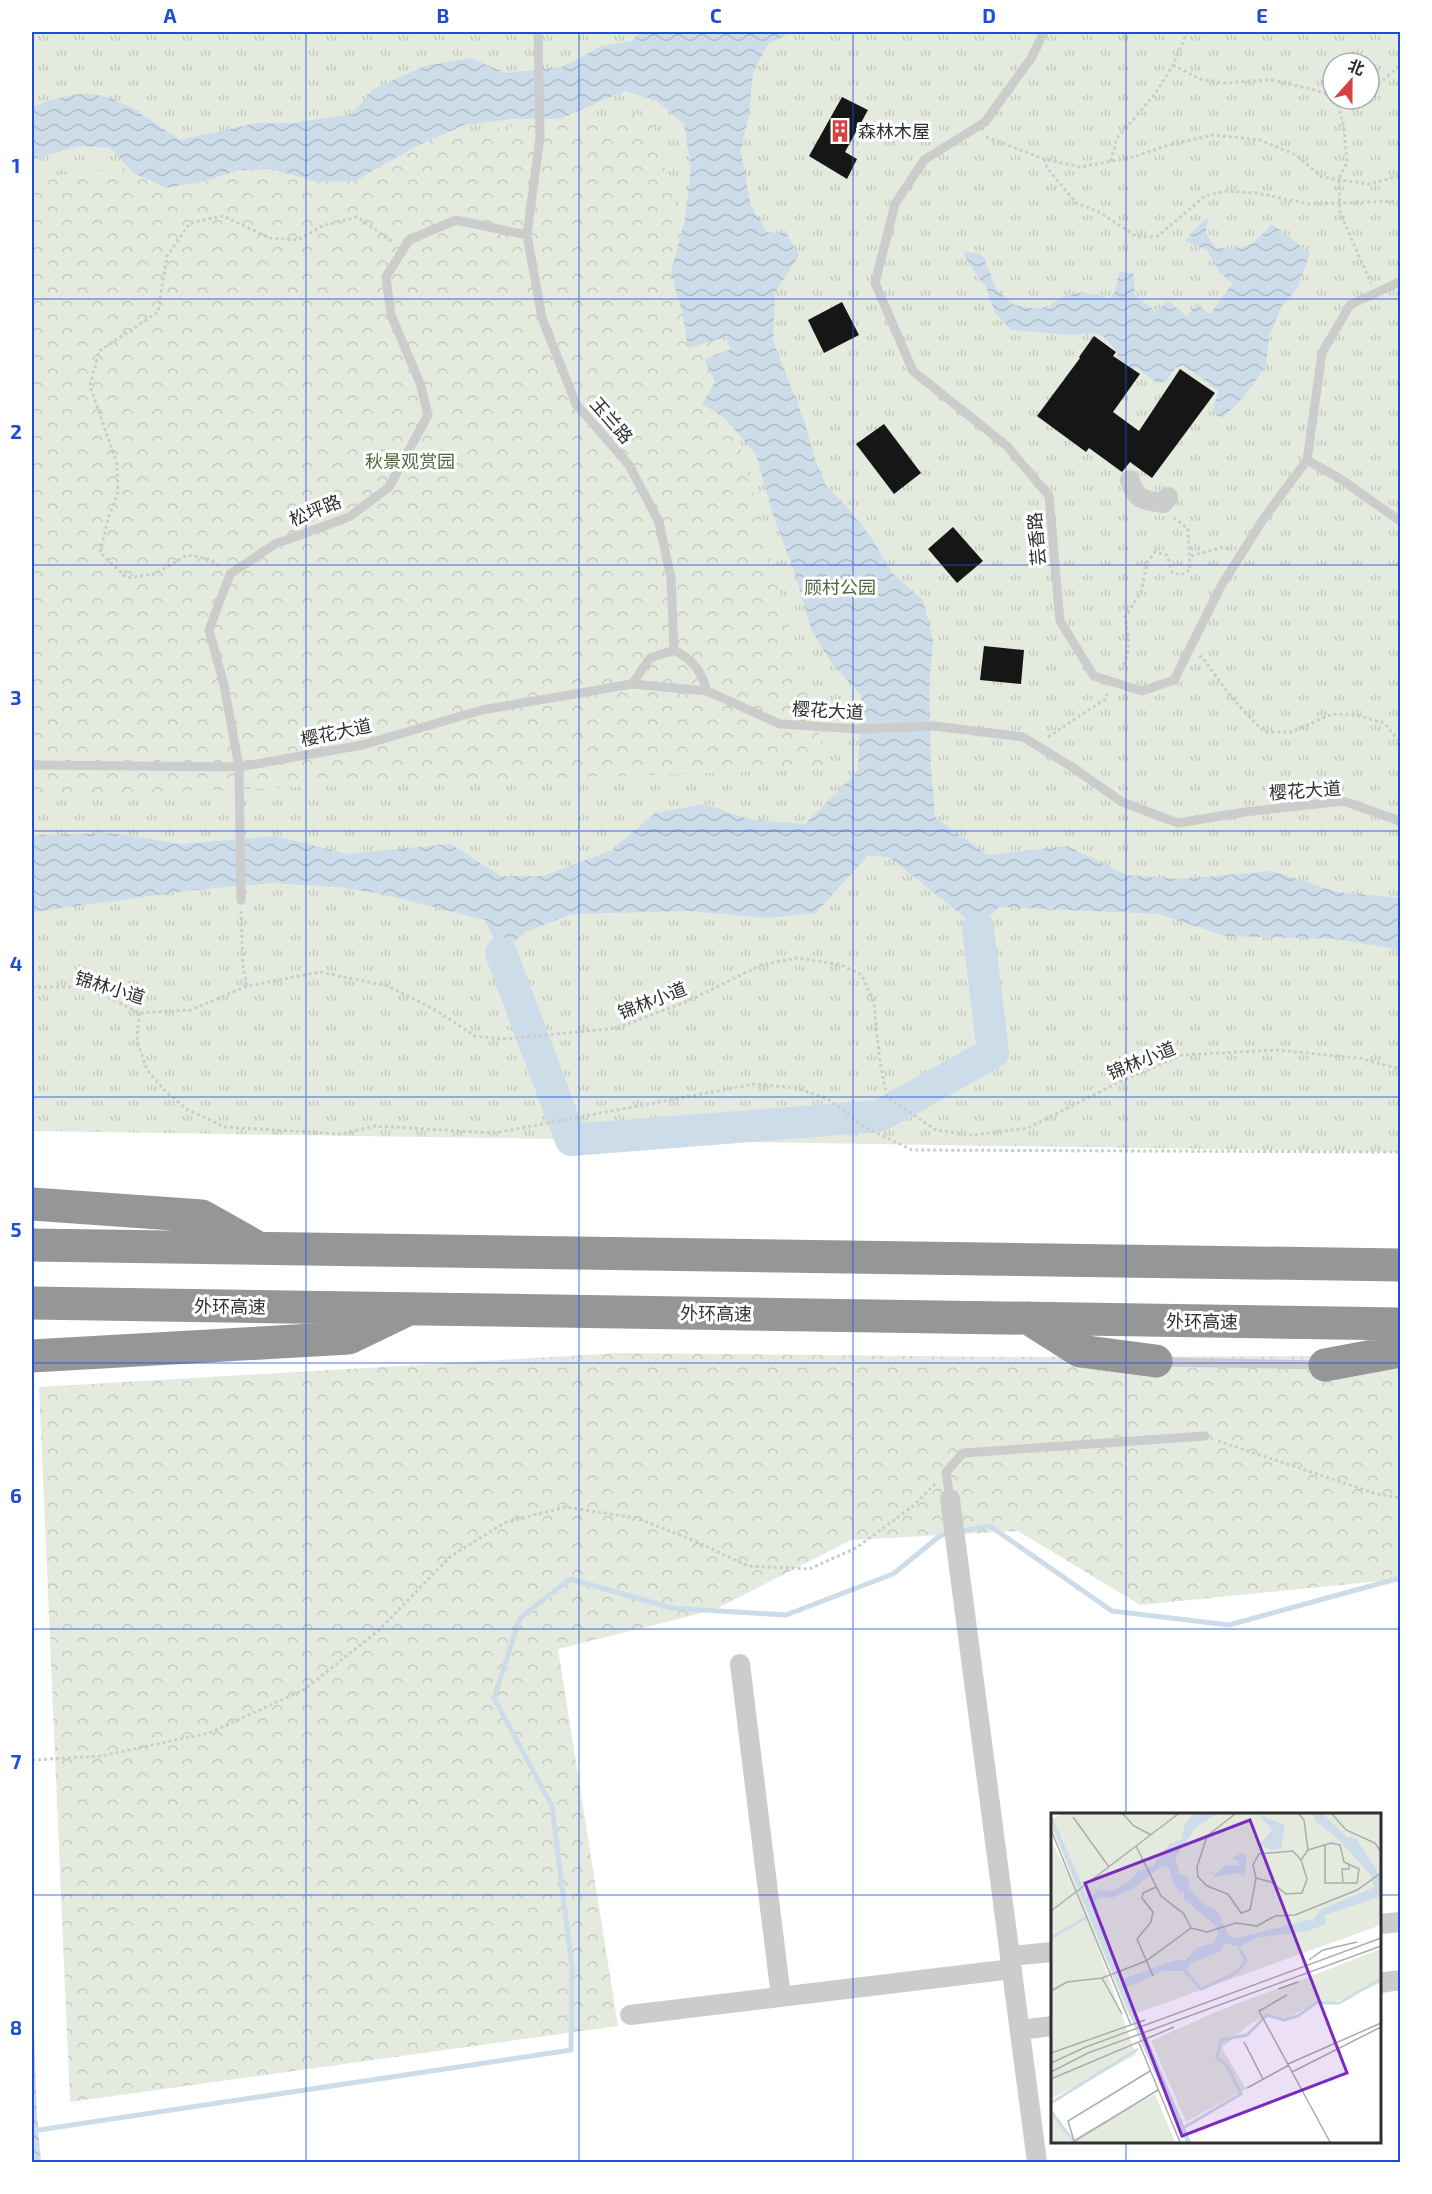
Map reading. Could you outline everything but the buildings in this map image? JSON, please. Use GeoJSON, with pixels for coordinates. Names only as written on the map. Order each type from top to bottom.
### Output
{"type":"FeatureCollection","features":[{"type":"Feature","properties":{"kind":"highway"},"geometry":{"type":"LineString","coordinates":[[32,1204],[202,1216],[259,1248]]}},
{"type":"Feature","properties":{"kind":"highway"},"geometry":{"type":"LineString","coordinates":[[32,1245],[1392,1261]]}},
{"type":"Feature","properties":{"kind":"highway","name":"外环高速"},"geometry":{"type":"LineString","coordinates":[[32,1303],[1401,1324]]}},
{"type":"Feature","properties":{"kind":"highway"},"geometry":{"type":"LineString","coordinates":[[32,1356],[349,1338],[410,1309]]}},
{"type":"Feature","properties":{"kind":"highway"},"geometry":{"type":"LineString","coordinates":[[1028,1318],[1080,1351],[1156,1362]]}},
{"type":"Feature","properties":{"kind":"highway"},"geometry":{"type":"LineString","coordinates":[[1325,1365],[1401,1351]]}},
{"type":"Feature","properties":{"kind":"street"},"geometry":{"type":"LineString","coordinates":[[1130,480],[1133,492],[1142,500],[1166,500]]}},
{"type":"Feature","properties":{"kind":"street"},"geometry":{"type":"LineString","coordinates":[[950,1499],[1037,2163]]}},
{"type":"Feature","properties":{"kind":"street"},"geometry":{"type":"LineString","coordinates":[[740,1664],[781,1997]]}},
{"type":"Feature","properties":{"kind":"street"},"geometry":{"type":"LineString","coordinates":[[1381,1924],[1401,1922]]}},
{"type":"Feature","properties":{"kind":"street"},"geometry":{"type":"LineString","coordinates":[[630,2015],[781,1997],[1011,1963],[1051,1953]]}},
{"type":"Feature","properties":{"kind":"street"},"geometry":{"type":"LineString","coordinates":[[1381,1983],[1401,1980]]}},
{"type":"Feature","properties":{"kind":"street"},"geometry":{"type":"LineString","coordinates":[[1019,2024],[1051,2026]]}},
{"type":"Feature","properties":{"kind":"lane","name":"玉兰路"},"geometry":{"type":"LineString","coordinates":[[537,32],[540,137],[527,235],[542,318],[576,404],[629,465],[659,522],[671,578],[674,650]]}},
{"type":"Feature","properties":{"kind":"lane","name":"芸香路"},"geometry":{"type":"LineString","coordinates":[[1044,32],[1032,57],[986,122],[924,160],[895,204],[875,283],[913,372],[1007,446],[1049,496],[1060,621],[1094,676],[1142,691],[1174,680],[1221,586],[1264,518],[1307,460]]}},
{"type":"Feature","properties":{"kind":"lane","name":"松坪路"},"geometry":{"type":"LineString","coordinates":[[230,574],[275,544],[349,517],[389,487],[428,415],[420,383],[391,315],[386,278],[409,240],[456,220],[527,235]]}},
{"type":"Feature","properties":{"kind":"lane"},"geometry":{"type":"LineString","coordinates":[[1401,284],[1397,283],[1350,305],[1322,353],[1307,460],[1339,478],[1401,521]]}},
{"type":"Feature","properties":{"kind":"lane"},"geometry":{"type":"LineString","coordinates":[[230,574],[209,630],[224,685],[239,767],[241,900]]}},
{"type":"Feature","properties":{"kind":"lane"},"geometry":{"type":"LineString","coordinates":[[632,684],[650,658],[674,650],[690,658],[704,680],[707,692]]}},
{"type":"Feature","properties":{"kind":"lane","name":"樱花大道"},"geometry":{"type":"LineString","coordinates":[[32,765],[239,767],[362,746],[482,710],[632,684],[707,692],[780,724],[857,729],[934,726],[1023,737],[1072,767],[1122,802],[1178,822],[1343,801],[1401,821]]}},
{"type":"Feature","properties":{"kind":"lane"},"geometry":{"type":"LineString","coordinates":[[1156,1362],[1325,1365]]}},
{"type":"Feature","properties":{"kind":"lane"},"geometry":{"type":"LineString","coordinates":[[950,1499],[946,1472],[963,1453],[1204,1436]]}},
{"type":"Feature","properties":{"kind":"path"},"geometry":{"type":"LineString","coordinates":[[1111,161],[1117,138],[1155,94],[1173,65],[1185,37],[1184,32]]}},
{"type":"Feature","properties":{"kind":"path"},"geometry":{"type":"LineString","coordinates":[[1381,82],[1398,68],[1401,62]]}},
{"type":"Feature","properties":{"kind":"path"},"geometry":{"type":"LineString","coordinates":[[1173,65],[1200,79],[1223,83],[1271,80],[1321,92]]}},
{"type":"Feature","properties":{"kind":"path"},"geometry":{"type":"LineString","coordinates":[[1340,111],[1347,162],[1339,179],[1340,213],[1376,293]]}},
{"type":"Feature","properties":{"kind":"path"},"geometry":{"type":"LineString","coordinates":[[971,131],[1044,159],[1080,167],[1130,158],[1165,146],[1212,135],[1260,140],[1296,155],[1322,177],[1368,184],[1401,176]]}},
{"type":"Feature","properties":{"kind":"path"},"geometry":{"type":"LineString","coordinates":[[1044,159],[1047,168],[1076,203],[1101,213],[1137,237],[1158,236],[1205,196],[1226,191],[1257,193],[1309,204],[1401,201]]}},
{"type":"Feature","properties":{"kind":"path"},"geometry":{"type":"LineString","coordinates":[[230,574],[210,559],[187,555],[155,574],[127,578],[100,553],[108,519],[118,492],[117,464],[90,386],[99,351],[158,312],[167,256],[190,223],[223,216],[270,238],[298,240],[322,225],[357,217],[404,249]]}},
{"type":"Feature","properties":{"kind":"path"},"geometry":{"type":"LineString","coordinates":[[1036,745],[1105,699],[1111,682],[1124,664],[1129,642],[1125,617],[1141,592],[1147,563],[1155,552],[1167,555],[1172,572],[1181,575],[1190,570],[1188,529],[1174,520],[1166,500]]}},
{"type":"Feature","properties":{"kind":"path"},"geometry":{"type":"LineString","coordinates":[[1191,556],[1223,547],[1242,552]]}},
{"type":"Feature","properties":{"kind":"path"},"geometry":{"type":"LineString","coordinates":[[1189,651],[1202,657],[1231,697],[1264,732],[1290,732],[1332,714],[1356,714],[1384,723],[1401,742]]}},
{"type":"Feature","properties":{"kind":"path"},"geometry":{"type":"LineString","coordinates":[[241,900],[243,966],[247,986]]}},
{"type":"Feature","properties":{"kind":"path","name":"锦林小道"},"geometry":{"type":"LineString","coordinates":[[32,987],[75,987],[106,996],[139,1013],[191,1010],[247,986],[320,972],[388,986],[437,1011],[474,1036],[506,1040],[617,1028],[688,1001],[760,965],[797,958],[841,965],[862,975],[874,1004],[880,1062],[887,1097],[936,1130],[972,1135],[1028,1128],[1119,1082],[1182,1055],[1277,1050],[1359,1058],[1401,1069]]}},
{"type":"Feature","properties":{"kind":"path"},"geometry":{"type":"LineString","coordinates":[[139,1013],[137,1041],[147,1070],[166,1092],[188,1110],[225,1127],[341,1134],[375,1126],[494,1133],[755,1084],[797,1088],[828,1100],[864,1127],[912,1150],[1401,1152]]}},
{"type":"Feature","properties":{"kind":"path"},"geometry":{"type":"LineString","coordinates":[[1204,1436],[1377,1494],[1401,1498]]}},
{"type":"Feature","properties":{"kind":"path"},"geometry":{"type":"LineString","coordinates":[[32,1760],[101,1756],[209,1733],[305,1689],[379,1630],[451,1556],[506,1522],[566,1507],[636,1518],[695,1541],[747,1566],[809,1569],[856,1548],[913,1506],[946,1472]]}},
{"type":"Feature","properties":{"kind":"green space","name":"顾村公园"},"geometry":{"type":"Polygon","coordinates":[[[32,32],[1400,32],[1400,1152],[32,1131],[32,32]]]}},
{"type":"Feature","properties":{"kind":"green space","name":"秋景观赏园"},"geometry":{"type":"Polygon","coordinates":[[[650,112],[828,769],[32,796],[32,178],[650,112]]]}},
{"type":"Feature","properties":{"kind":"green space"},"geometry":{"type":"Polygon","coordinates":[[[621,1353],[1018,1357],[1400,1356],[1400,1579],[1140,1605],[1018,1531],[851,1540],[714,1610],[558,1649],[618,2026],[70,2102],[39,1387],[621,1353]]]}},
{"type":"Feature","properties":{"kind":"water"},"geometry":{"type":"Polygon","coordinates":[[[640,32],[793,32],[768,44],[753,73],[749,114],[741,150],[750,204],[767,232],[786,233],[799,255],[775,293],[773,341],[804,420],[814,456],[826,486],[849,509],[873,540],[892,573],[923,600],[933,640],[929,686],[935,817],[988,855],[1067,846],[1127,875],[1182,879],[1272,871],[1337,892],[1400,898],[1400,950],[1338,939],[1225,936],[1159,914],[999,907],[978,928],[889,857],[867,856],[816,913],[768,918],[689,911],[572,914],[525,932],[501,953],[485,920],[382,894],[338,887],[272,883],[203,889],[32,912],[32,835],[113,833],[180,844],[276,836],[347,854],[451,844],[500,876],[544,876],[612,850],[655,813],[703,804],[753,820],[805,824],[858,771],[861,695],[830,661],[812,631],[795,574],[773,515],[756,455],[725,418],[702,404],[715,382],[704,359],[731,349],[726,337],[688,348],[683,316],[671,272],[685,219],[691,167],[684,124],[657,101],[625,91],[559,119],[512,119],[464,125],[417,146],[355,181],[317,182],[271,169],[239,170],[205,181],[166,188],[134,173],[110,148],[78,146],[32,160],[32,107],[66,96],[87,94],[112,99],[136,111],[180,140],[257,123],[293,123],[352,114],[374,89],[424,66],[470,58],[506,73],[562,67],[601,46],[631,41],[640,32]]]}},
{"type":"Feature","properties":{"kind":"water"},"geometry":{"type":"Polygon","coordinates":[[[1208,217],[1206,234],[1216,248],[1248,245],[1272,224],[1310,253],[1298,287],[1281,307],[1269,336],[1266,366],[1242,399],[1222,418],[1212,412],[1218,392],[1183,365],[1175,368],[1166,381],[1157,383],[1136,367],[1132,370],[1111,364],[1118,353],[1105,338],[1095,333],[1073,335],[1011,330],[995,313],[986,287],[967,261],[964,252],[983,256],[997,290],[1014,305],[1032,308],[1048,307],[1062,297],[1082,292],[1109,298],[1115,292],[1119,272],[1133,273],[1135,295],[1156,312],[1168,301],[1187,316],[1197,304],[1210,314],[1233,283],[1220,273],[1207,250],[1185,241],[1208,217]]]}},
{"type":"Feature","properties":{"kind":"water"},"geometry":{"type":"Polygon","coordinates":[[[32,1976],[37,2116],[41,2162],[32,2162],[32,1976]]]}},
{"type":"Feature","properties":{"kind":"waterway"},"geometry":{"type":"LineString","coordinates":[[501,953],[571,1140],[879,1116],[993,1053],[978,928]]}},
{"type":"Feature","properties":{"kind":"waterway"},"geometry":{"type":"LineString","coordinates":[[32,2131],[571,2050],[572,1968],[552,1806],[494,1698],[520,1618],[570,1579],[672,1608],[786,1615],[893,1574],[941,1535],[990,1526],[1112,1611],[1229,1625],[1396,1579],[1400,1580]]}},
{"type":"Feature","properties":{"kind":"place","name":"森林木屋"},"geometry":{"type":"Point","coordinates":[840,131]}}]}
